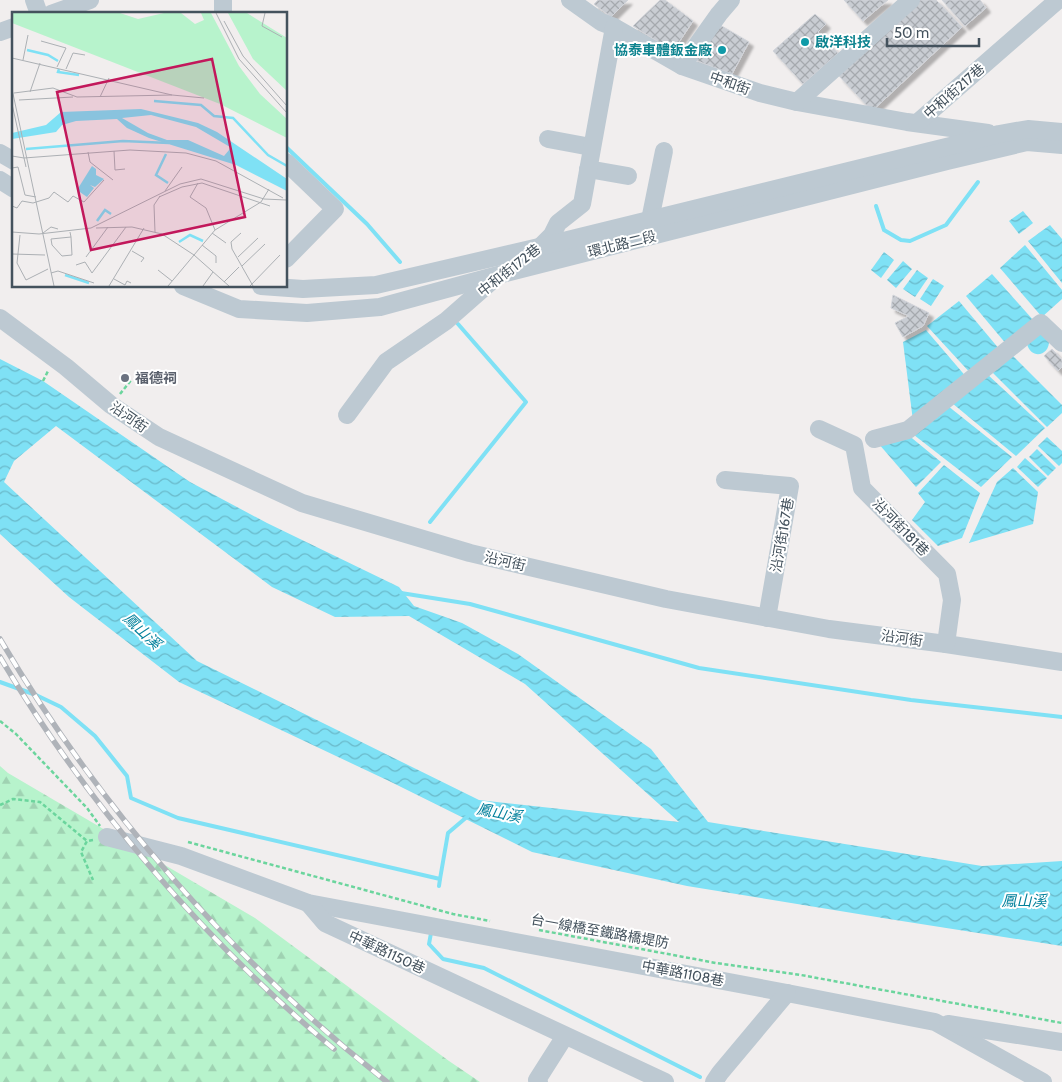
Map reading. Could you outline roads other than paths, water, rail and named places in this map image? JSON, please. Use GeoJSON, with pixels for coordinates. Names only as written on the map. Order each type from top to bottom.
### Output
{"type":"FeatureCollection","features":[{"type":"Feature","properties":{"kind":"street"},"geometry":{"type":"LineString","coordinates":[[34,0],[38,12]]}},
{"type":"Feature","properties":{"kind":"street"},"geometry":{"type":"LineString","coordinates":[[57,12],[90,0]]}},
{"type":"Feature","properties":{"kind":"street","name":"中和街"},"geometry":{"type":"LineString","coordinates":[[570,0],[601,22],[614,27],[682,66],[760,93],[797,102],[912,123],[999,134]]}},
{"type":"Feature","properties":{"kind":"street"},"geometry":{"type":"LineString","coordinates":[[682,66],[731,0]]}},
{"type":"Feature","properties":{"kind":"street"},"geometry":{"type":"LineString","coordinates":[[797,102],[910,0]]}},
{"type":"Feature","properties":{"kind":"street","name":"中和街217巷"},"geometry":{"type":"LineString","coordinates":[[912,123],[1058,0]]}},
{"type":"Feature","properties":{"kind":"street","name":"中和街172巷"},"geometry":{"type":"LineString","coordinates":[[347,415],[386,362],[446,321],[498,275],[539,247],[552,235],[558,223],[582,204],[614,27]]}},
{"type":"Feature","properties":{"kind":"street"},"geometry":{"type":"LineString","coordinates":[[0,32],[12,28]]}},
{"type":"Feature","properties":{"kind":"street","name":"中和街"},"geometry":{"type":"LineString","coordinates":[[912,123],[923,132],[931,150],[950,153]]}},
{"type":"Feature","properties":{"kind":"street"},"geometry":{"type":"LineString","coordinates":[[947,127],[950,153]]}},
{"type":"Feature","properties":{"kind":"street","name":"環北路二段"},"geometry":{"type":"LineString","coordinates":[[188,288],[239,309],[307,313],[380,307],[950,153],[999,134],[1028,129],[1062,132]]}},
{"type":"Feature","properties":{"kind":"street"},"geometry":{"type":"LineString","coordinates":[[548,139],[591,147]]}},
{"type":"Feature","properties":{"kind":"street","name":"環北路二段"},"geometry":{"type":"LineString","coordinates":[[950,153],[1027,142],[1062,145]]}},
{"type":"Feature","properties":{"kind":"street","name":"環北路二段"},"geometry":{"type":"LineString","coordinates":[[288,288],[303,289],[376,285],[650,220],[931,150]]}},
{"type":"Feature","properties":{"kind":"street"},"geometry":{"type":"LineString","coordinates":[[650,220],[664,151]]}},
{"type":"Feature","properties":{"kind":"street"},"geometry":{"type":"LineString","coordinates":[[0,153],[12,160]]}},
{"type":"Feature","properties":{"kind":"street"},"geometry":{"type":"LineString","coordinates":[[288,164],[335,208],[288,257]]}},
{"type":"Feature","properties":{"kind":"street"},"geometry":{"type":"LineString","coordinates":[[588,169],[628,176]]}},
{"type":"Feature","properties":{"kind":"street"},"geometry":{"type":"LineString","coordinates":[[0,180],[12,188]]}},
{"type":"Feature","properties":{"kind":"street","name":"沿河街"},"geometry":{"type":"LineString","coordinates":[[0,318],[66,367],[111,405],[159,438],[302,503],[470,553],[666,599],[829,629],[946,644],[1062,662]]}},
{"type":"Feature","properties":{"kind":"street"},"geometry":{"type":"LineString","coordinates":[[874,439],[908,430],[1041,323],[1062,342]]}},
{"type":"Feature","properties":{"kind":"street","name":"沿河街181巷"},"geometry":{"type":"LineString","coordinates":[[819,429],[854,445],[862,488],[947,574],[952,600],[946,644]]}},
{"type":"Feature","properties":{"kind":"street","name":"沿河街167巷"},"geometry":{"type":"LineString","coordinates":[[726,480],[790,486],[767,618]]}},
{"type":"Feature","properties":{"kind":"street"},"geometry":{"type":"LineString","coordinates":[[107,837],[181,856],[308,903]]}},
{"type":"Feature","properties":{"kind":"street","name":"中華路1108巷"},"geometry":{"type":"LineString","coordinates":[[308,903],[935,1022],[1043,1082]]}},
{"type":"Feature","properties":{"kind":"street","name":"中華路1150巷"},"geometry":{"type":"LineString","coordinates":[[308,903],[324,923],[665,1082]]}},
{"type":"Feature","properties":{"kind":"street"},"geometry":{"type":"LineString","coordinates":[[714,1082],[787,993]]}},
{"type":"Feature","properties":{"kind":"street"},"geometry":{"type":"LineString","coordinates":[[935,1022],[1062,1042]]}},
{"type":"Feature","properties":{"kind":"street"},"geometry":{"type":"LineString","coordinates":[[539,1082],[537,1080],[565,1036]]}},
{"type":"Feature","properties":{"kind":"water"},"geometry":{"type":"Polygon","coordinates":[[[1023,211],[1033,223],[1019,234],[1009,221],[1023,211]]]}},
{"type":"Feature","properties":{"kind":"water"},"geometry":{"type":"Polygon","coordinates":[[[1050,225],[1062,239],[1062,283],[1028,241],[1050,225]]]}},
{"type":"Feature","properties":{"kind":"water"},"geometry":{"type":"Polygon","coordinates":[[[1025,245],[1062,290],[1062,299],[1042,317],[1000,268],[1025,245]]]}},
{"type":"Feature","properties":{"kind":"water"},"geometry":{"type":"Polygon","coordinates":[[[884,252],[894,260],[881,278],[871,270],[884,252]]]}},
{"type":"Feature","properties":{"kind":"water"},"geometry":{"type":"Polygon","coordinates":[[[903,261],[912,269],[896,288],[887,280],[903,261]]]}},
{"type":"Feature","properties":{"kind":"water"},"geometry":{"type":"Polygon","coordinates":[[[917,270],[928,278],[915,297],[903,289],[917,270]]]}},
{"type":"Feature","properties":{"kind":"water"},"geometry":{"type":"Polygon","coordinates":[[[992,274],[1034,321],[1007,345],[966,296],[992,274]]]}},
{"type":"Feature","properties":{"kind":"water"},"geometry":{"type":"Polygon","coordinates":[[[933,279],[944,286],[931,306],[920,299],[933,279]]]}},
{"type":"Feature","properties":{"kind":"water"},"geometry":{"type":"Polygon","coordinates":[[[959,301],[1000,350],[973,376],[927,326],[959,301]]]}},
{"type":"Feature","properties":{"kind":"water"},"geometry":{"type":"Polygon","coordinates":[[[926,330],[968,379],[913,421],[903,342],[926,330]]]}},
{"type":"Feature","properties":{"kind":"water"},"geometry":{"type":"Polygon","coordinates":[[[1038,332],[1049,340],[1049,345],[1044,353],[1036,354],[1029,349],[1027,344],[1038,332]]]}},
{"type":"Feature","properties":{"kind":"water"},"geometry":{"type":"Polygon","coordinates":[[[1010,353],[1062,405],[1062,413],[1047,427],[992,372],[1010,353]]]}},
{"type":"Feature","properties":{"kind":"water","name":"鳳山溪"},"geometry":{"type":"Polygon","coordinates":[[[0,359],[43,381],[190,482],[267,523],[399,587],[414,606],[462,623],[518,654],[651,749],[708,822],[982,866],[1062,861],[1062,946],[687,886],[532,852],[389,781],[179,682],[69,597],[0,534],[0,359]],[[56,426],[14,461],[4,482],[197,661],[479,800],[679,822],[525,684],[409,616],[335,617],[272,587],[56,426]]]}},
{"type":"Feature","properties":{"kind":"water"},"geometry":{"type":"Polygon","coordinates":[[[987,374],[1045,428],[1016,456],[952,403],[987,374]]]}},
{"type":"Feature","properties":{"kind":"water"},"geometry":{"type":"Polygon","coordinates":[[[948,406],[1012,457],[981,487],[914,435],[948,406]]]}},
{"type":"Feature","properties":{"kind":"water"},"geometry":{"type":"Polygon","coordinates":[[[907,434],[941,462],[916,487],[878,443],[907,434]]]}},
{"type":"Feature","properties":{"kind":"water"},"geometry":{"type":"Polygon","coordinates":[[[1047,437],[1062,451],[1062,463],[1059,466],[1038,446],[1047,437]]]}},
{"type":"Feature","properties":{"kind":"water"},"geometry":{"type":"Polygon","coordinates":[[[1037,449],[1056,468],[1048,476],[1029,457],[1037,449]]]}},
{"type":"Feature","properties":{"kind":"water"},"geometry":{"type":"Polygon","coordinates":[[[1025,458],[1047,478],[1038,487],[1017,467],[1025,458]]]}},
{"type":"Feature","properties":{"kind":"water"},"geometry":{"type":"Polygon","coordinates":[[[944,465],[980,493],[962,538],[938,546],[912,520],[925,502],[918,493],[944,465]]]}},
{"type":"Feature","properties":{"kind":"water"},"geometry":{"type":"Polygon","coordinates":[[[1013,468],[1038,492],[1033,524],[969,543],[997,482],[1013,468]]]}},
{"type":"Feature","properties":{"kind":"waterway"},"geometry":{"type":"LineString","coordinates":[[288,149],[367,224],[400,262]]}},
{"type":"Feature","properties":{"kind":"waterway"},"geometry":{"type":"LineString","coordinates":[[876,206],[884,230],[901,240],[910,241],[946,225],[978,182]]}},
{"type":"Feature","properties":{"kind":"waterway"},"geometry":{"type":"LineString","coordinates":[[430,522],[526,402],[458,324]]}},
{"type":"Feature","properties":{"kind":"waterway"},"geometry":{"type":"LineString","coordinates":[[401,593],[470,604],[699,668],[911,700],[1062,717]]}},
{"type":"Feature","properties":{"kind":"waterway"},"geometry":{"type":"LineString","coordinates":[[0,682],[36,695],[61,707],[95,736],[127,776],[131,798],[178,818],[440,879],[439,886]]}},
{"type":"Feature","properties":{"kind":"waterway"},"geometry":{"type":"LineString","coordinates":[[440,879],[448,833],[468,816]]}},
{"type":"Feature","properties":{"kind":"waterway"},"geometry":{"type":"LineString","coordinates":[[431,933],[429,944],[443,959],[484,968],[700,1077]]}},
{"type":"Feature","properties":{"kind":"railway"},"geometry":{"type":"LineString","coordinates":[[0,639],[39,702],[81,763],[173,879],[275,985],[330,1035],[387,1082]]}},
{"type":"Feature","properties":{"kind":"railway"},"geometry":{"type":"LineString","coordinates":[[0,657],[70,765],[150,867],[239,962],[334,1049]]}},
{"type":"Feature","properties":{"kind":"place","name":"啟洋科技"},"geometry":{"type":"Point","coordinates":[805,42]}},
{"type":"Feature","properties":{"kind":"place","name":"協泰車體鈑金廠"},"geometry":{"type":"Point","coordinates":[722,50]}},
{"type":"Feature","properties":{"kind":"place","name":"福德祠"},"geometry":{"type":"Point","coordinates":[125,378]}}]}
